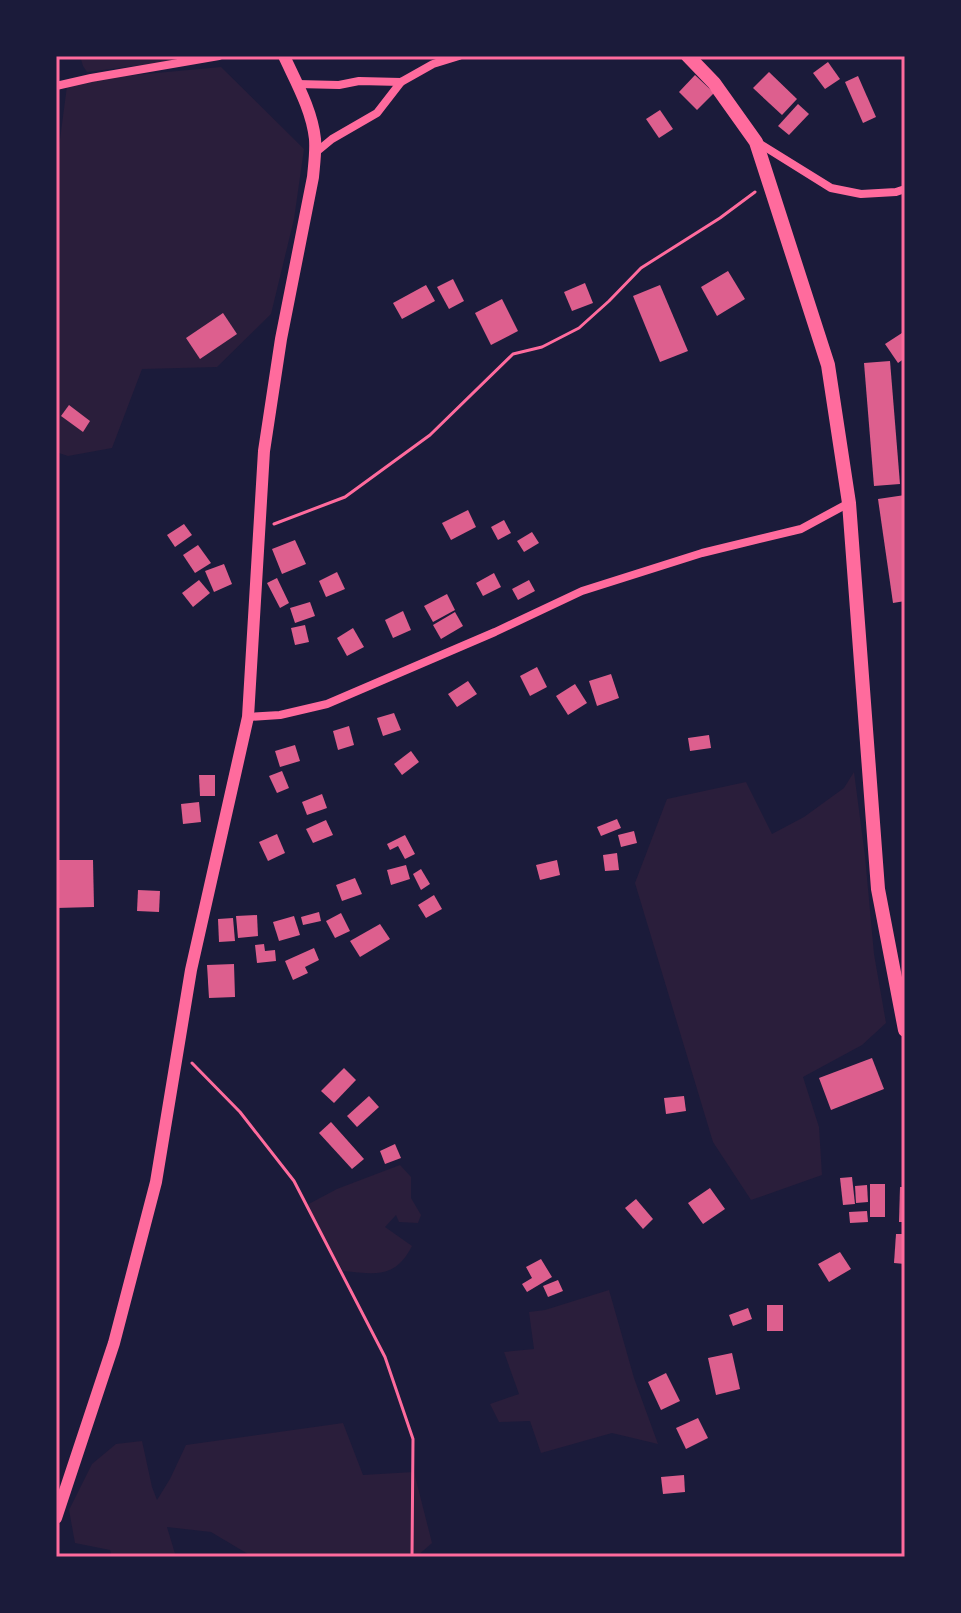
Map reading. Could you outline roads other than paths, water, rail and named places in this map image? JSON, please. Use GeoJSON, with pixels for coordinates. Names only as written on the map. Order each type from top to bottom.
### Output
{"type":"FeatureCollection","features":[{"type":"Feature","properties":{"kind":"main road"},"geometry":{"type":"LineString","coordinates":[[688,56],[714,83],[756,142],[828,365],[849,503],[878,889],[905,1030]]}},
{"type":"Feature","properties":{"kind":"street"},"geometry":{"type":"LineString","coordinates":[[56,86],[219,56]]}},
{"type":"Feature","properties":{"kind":"street"},"geometry":{"type":"LineString","coordinates":[[56,1518],[114,1343],[152,1197],[191,970],[248,717],[264,451],[315,154],[315,137],[307,108],[284,56]]}},
{"type":"Feature","properties":{"kind":"street"},"geometry":{"type":"LineString","coordinates":[[315,154],[332,139],[377,113],[401,82],[433,64],[459,56]]}},
{"type":"Feature","properties":{"kind":"street"},"geometry":{"type":"LineString","coordinates":[[297,84],[401,82]]}},
{"type":"Feature","properties":{"kind":"street"},"geometry":{"type":"LineString","coordinates":[[756,142],[831,188],[861,194],[905,189]]}},
{"type":"Feature","properties":{"kind":"street"},"geometry":{"type":"LineString","coordinates":[[248,717],[280,715],[327,704],[582,591],[702,553],[801,529],[849,503]]}}]}
